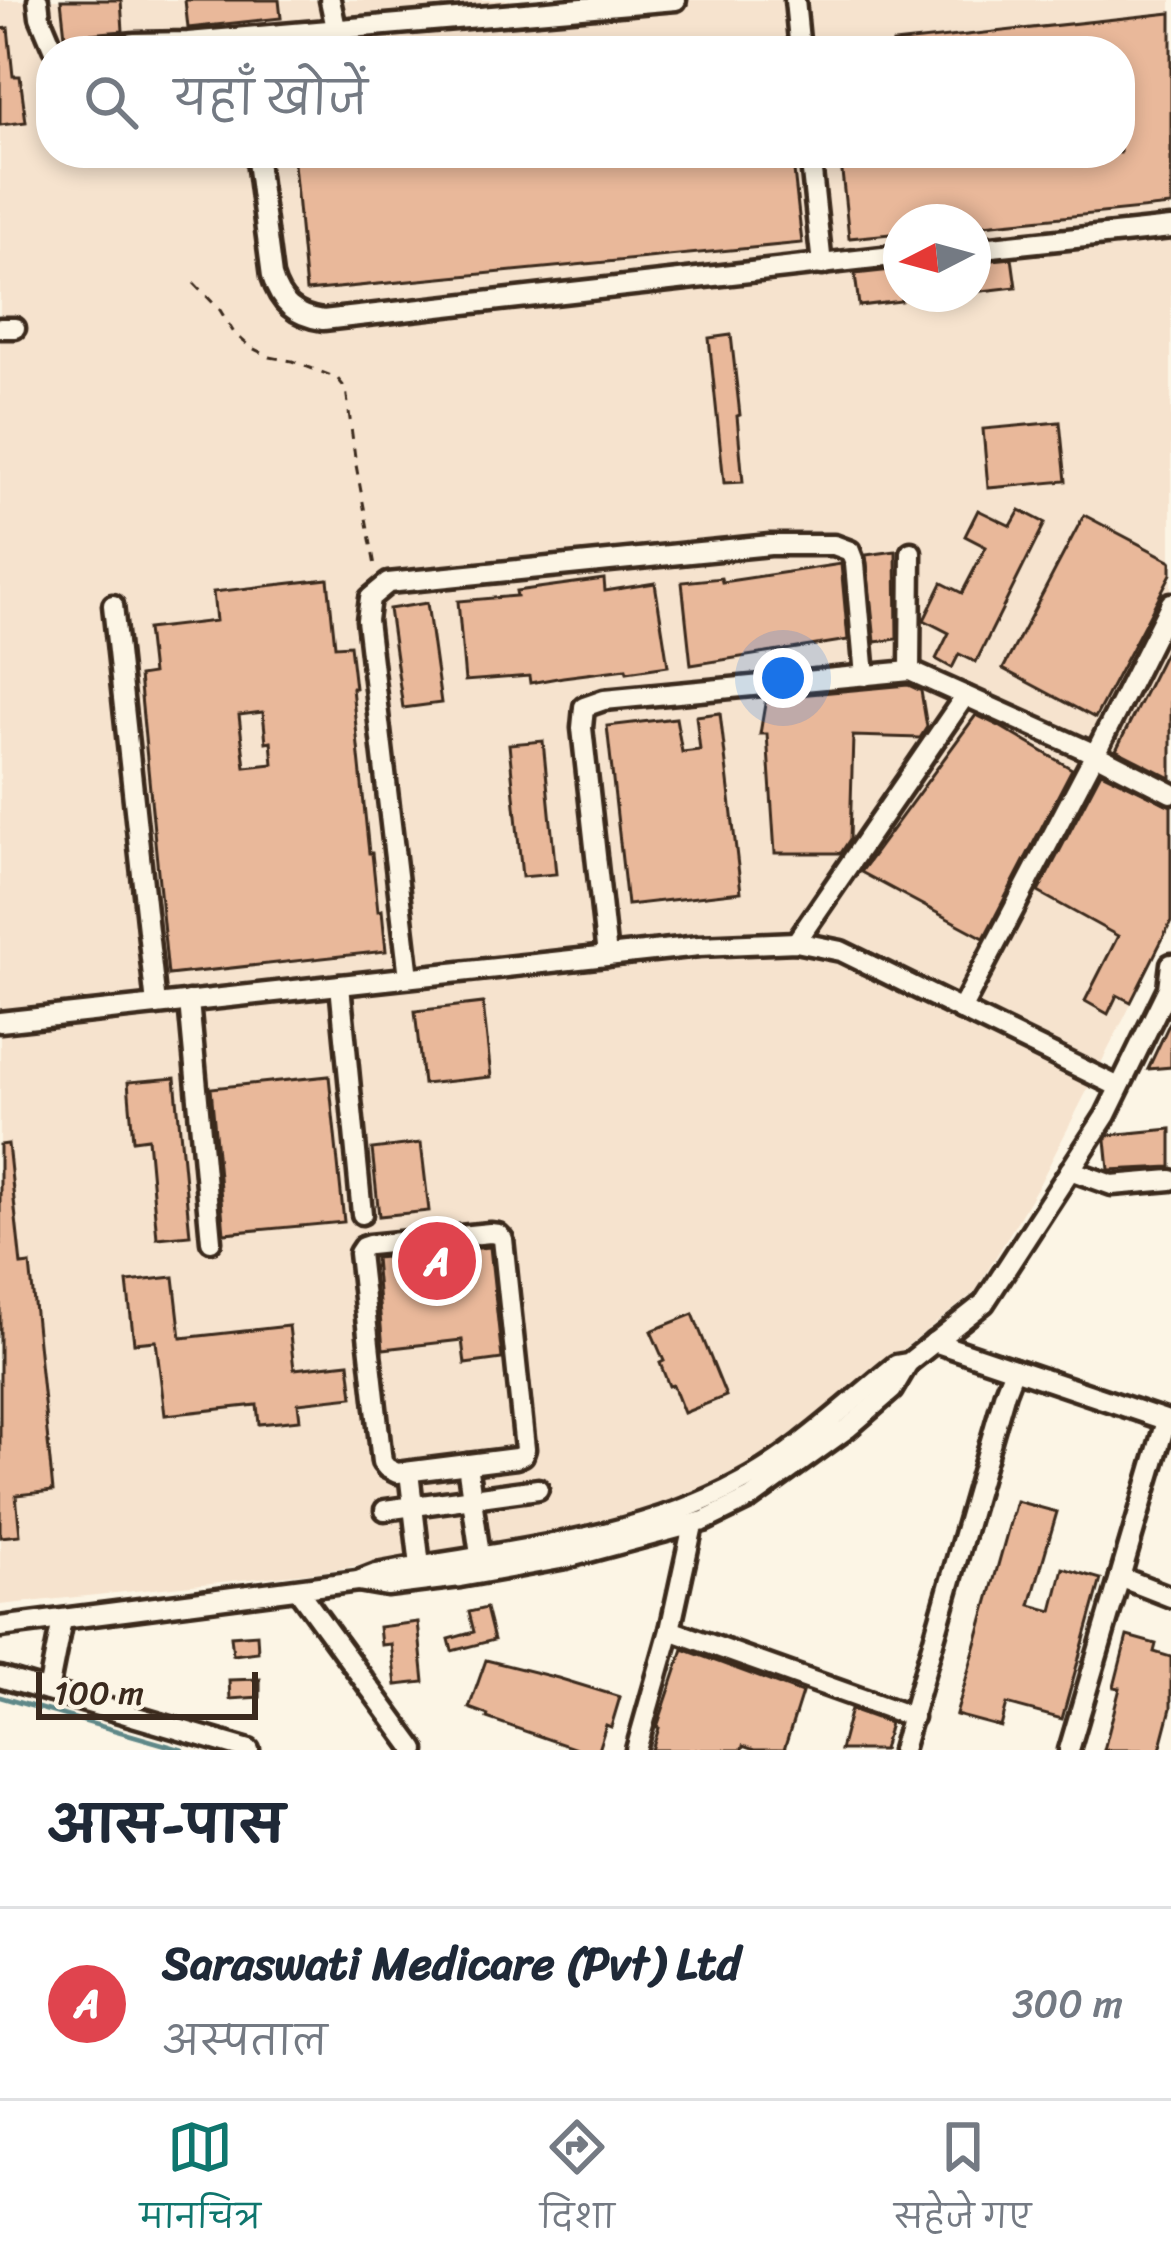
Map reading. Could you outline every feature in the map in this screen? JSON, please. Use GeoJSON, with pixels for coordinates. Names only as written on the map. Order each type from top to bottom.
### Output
{"type":"FeatureCollection","features":[{"type":"Feature","properties":{"kind":"street"},"geometry":{"type":"LineString","coordinates":[[38,0],[48,36]]}},
{"type":"Feature","properties":{"kind":"street"},"geometry":{"type":"LineString","coordinates":[[330,0],[336,28]]}},
{"type":"Feature","properties":{"kind":"street"},"geometry":{"type":"LineString","coordinates":[[293,36],[336,28],[676,0]]}},
{"type":"Feature","properties":{"kind":"street"},"geometry":{"type":"LineString","coordinates":[[795,0],[799,36]]}},
{"type":"Feature","properties":{"kind":"street"},"geometry":{"type":"LineString","coordinates":[[258,168],[277,292],[286,306],[323,320],[883,257]]}},
{"type":"Feature","properties":{"kind":"street"},"geometry":{"type":"LineString","coordinates":[[812,168],[822,265]]}},
{"type":"Feature","properties":{"kind":"street"},"geometry":{"type":"LineString","coordinates":[[991,247],[1171,229]]}},
{"type":"Feature","properties":{"kind":"street"},"geometry":{"type":"LineString","coordinates":[[409,977],[368,620],[370,598],[388,584],[770,545],[834,544],[850,551],[855,564],[865,676]]}},
{"type":"Feature","properties":{"kind":"street"},"geometry":{"type":"LineString","coordinates":[[910,671],[911,552]]}},
{"type":"Feature","properties":{"kind":"street"},"geometry":{"type":"LineString","coordinates":[[961,1010],[1171,603]]}},
{"type":"Feature","properties":{"kind":"street"},"geometry":{"type":"LineString","coordinates":[[112,604],[156,1005]]}},
{"type":"Feature","properties":{"kind":"street"},"geometry":{"type":"LineString","coordinates":[[607,956],[582,728],[584,707],[604,700],[910,671],[1096,754],[1171,794]]}},
{"type":"Feature","properties":{"kind":"street"},"geometry":{"type":"LineString","coordinates":[[796,942],[965,697]]}},
{"type":"Feature","properties":{"kind":"street"},"geometry":{"type":"LineString","coordinates":[[0,1022],[699,946],[796,942],[841,951],[1119,1087]]}},
{"type":"Feature","properties":{"kind":"street"},"geometry":{"type":"LineString","coordinates":[[358,1581],[386,1586],[566,1558],[693,1525],[752,1498],[793,1470],[892,1390],[908,1363],[984,1303],[1106,1115],[1169,986],[1171,964]]}},
{"type":"Feature","properties":{"kind":"street"},"geometry":{"type":"LineString","coordinates":[[340,985],[362,1214]]}},
{"type":"Feature","properties":{"kind":"street"},"geometry":{"type":"LineString","coordinates":[[189,1001],[211,1241]]}},
{"type":"Feature","properties":{"kind":"street"},"geometry":{"type":"LineString","coordinates":[[1070,1170],[1112,1185],[1171,1180]]}},
{"type":"Feature","properties":{"kind":"street"},"geometry":{"type":"LineString","coordinates":[[490,1233],[503,1240],[525,1449],[516,1457],[467,1464],[409,1472],[392,1471],[382,1462],[362,1247],[490,1233]]}},
{"type":"Feature","properties":{"kind":"street"},"geometry":{"type":"LineString","coordinates":[[934,1342],[1169,1421],[1069,1750]]}},
{"type":"Feature","properties":{"kind":"street"},"geometry":{"type":"LineString","coordinates":[[0,1628],[358,1581],[420,1565],[615,1532],[742,1482],[896,1365],[908,1363]]}},
{"type":"Feature","properties":{"kind":"street"},"geometry":{"type":"LineString","coordinates":[[902,1750],[1014,1369]]}},
{"type":"Feature","properties":{"kind":"street"},"geometry":{"type":"LineString","coordinates":[[467,1464],[480,1555]]}},
{"type":"Feature","properties":{"kind":"street"},"geometry":{"type":"LineString","coordinates":[[409,1472],[420,1565]]}},
{"type":"Feature","properties":{"kind":"street"},"geometry":{"type":"LineString","coordinates":[[385,1510],[538,1489]]}},
{"type":"Feature","properties":{"kind":"street"},"geometry":{"type":"LineString","coordinates":[[636,1750],[693,1525]]}},
{"type":"Feature","properties":{"kind":"street"},"geometry":{"type":"LineString","coordinates":[[1120,1577],[1171,1598]]}},
{"type":"Feature","properties":{"kind":"street"},"geometry":{"type":"LineString","coordinates":[[298,1590],[415,1750]]}},
{"type":"Feature","properties":{"kind":"street"},"geometry":{"type":"LineString","coordinates":[[48,1691],[62,1620]]}},
{"type":"Feature","properties":{"kind":"street"},"geometry":{"type":"LineString","coordinates":[[670,1630],[913,1717]]}},
{"type":"Feature","properties":{"kind":"street"},"geometry":{"type":"LineString","coordinates":[[0,1677],[192,1743],[249,1750]]}},
{"type":"Feature","properties":{"kind":"path"},"geometry":{"type":"LineString","coordinates":[[194,283],[250,347],[337,378],[346,389],[380,590]]}},
{"type":"Feature","properties":{"kind":"shaded area"},"geometry":{"type":"Polygon","coordinates":[[[0,0],[1171,0],[1171,926],[1041,1181],[975,1292],[715,1493],[523,1540],[317,1572],[0,1605],[0,0]]]}},
{"type":"Feature","properties":{"kind":"building"},"geometry":{"type":"Polygon","coordinates":[[[61,0],[121,0],[123,31],[65,36],[61,0]]]}},
{"type":"Feature","properties":{"kind":"building"},"geometry":{"type":"Polygon","coordinates":[[[185,0],[279,0],[281,18],[188,28],[185,0]]]}},
{"type":"Feature","properties":{"kind":"building"},"geometry":{"type":"Polygon","coordinates":[[[1171,13],[1171,206],[991,224],[991,204],[883,204],[883,235],[849,238],[842,168],[1135,168],[1135,36],[958,36],[1171,13]]]}},
{"type":"Feature","properties":{"kind":"building"},"geometry":{"type":"Polygon","coordinates":[[[8,28],[13,76],[20,76],[26,122],[0,125],[0,29],[8,28]]]}},
{"type":"Feature","properties":{"kind":"building"},"geometry":{"type":"Polygon","coordinates":[[[294,168],[794,168],[802,243],[306,291],[294,168]]]}},
{"type":"Feature","properties":{"kind":"building"},"geometry":{"type":"Polygon","coordinates":[[[1012,258],[1016,287],[991,290],[991,260],[1012,258]]]}},
{"type":"Feature","properties":{"kind":"building"},"geometry":{"type":"Polygon","coordinates":[[[883,271],[883,303],[859,306],[855,274],[883,271]]]}},
{"type":"Feature","properties":{"kind":"building"},"geometry":{"type":"Polygon","coordinates":[[[731,335],[743,482],[724,483],[709,338],[731,335]]]}},
{"type":"Feature","properties":{"kind":"building"},"geometry":{"type":"Polygon","coordinates":[[[1060,422],[1066,481],[988,488],[983,429],[1060,422]]]}},
{"type":"Feature","properties":{"kind":"building"},"geometry":{"type":"Polygon","coordinates":[[[978,510],[1011,526],[1020,510],[1045,523],[976,662],[959,654],[952,668],[936,659],[949,633],[924,620],[942,583],[962,593],[986,547],[965,536],[978,510]]]}},
{"type":"Feature","properties":{"kind":"building"},"geometry":{"type":"Polygon","coordinates":[[[1084,515],[1171,561],[1171,574],[1095,718],[1003,669],[1084,515]]]}},
{"type":"Feature","properties":{"kind":"building"},"geometry":{"type":"Polygon","coordinates":[[[896,551],[897,639],[875,642],[866,555],[896,551]]]}},
{"type":"Feature","properties":{"kind":"building"},"geometry":{"type":"Polygon","coordinates":[[[841,564],[848,640],[691,665],[682,582],[721,578],[722,582],[841,564]]]}},
{"type":"Feature","properties":{"kind":"building"},"geometry":{"type":"Polygon","coordinates":[[[328,579],[335,646],[350,645],[369,853],[386,951],[168,975],[139,676],[152,674],[147,629],[216,621],[213,592],[328,579]],[[263,712],[239,715],[245,767],[273,764],[271,741],[266,742],[263,712]]]}},
{"type":"Feature","properties":{"kind":"building"},"geometry":{"type":"Polygon","coordinates":[[[604,579],[605,591],[655,583],[668,666],[530,683],[529,676],[465,681],[458,601],[517,596],[516,591],[604,579]]]}},
{"type":"Feature","properties":{"kind":"building"},"geometry":{"type":"Polygon","coordinates":[[[427,603],[441,703],[403,708],[389,609],[427,603]]]}},
{"type":"Feature","properties":{"kind":"building"},"geometry":{"type":"Polygon","coordinates":[[[1171,641],[1171,778],[1116,750],[1171,641]]]}},
{"type":"Feature","properties":{"kind":"building"},"geometry":{"type":"Polygon","coordinates":[[[908,685],[921,691],[927,727],[920,738],[853,736],[850,839],[841,853],[775,853],[767,734],[760,734],[766,698],[908,685]]]}},
{"type":"Feature","properties":{"kind":"building"},"geometry":{"type":"Polygon","coordinates":[[[720,713],[741,892],[627,905],[607,726],[676,718],[682,752],[700,750],[696,716],[720,713]]]}},
{"type":"Feature","properties":{"kind":"building"},"geometry":{"type":"Polygon","coordinates":[[[976,715],[1072,769],[984,938],[861,872],[976,715]]]}},
{"type":"Feature","properties":{"kind":"building"},"geometry":{"type":"Polygon","coordinates":[[[543,741],[556,874],[522,877],[509,744],[543,741]]]}},
{"type":"Feature","properties":{"kind":"building"},"geometry":{"type":"Polygon","coordinates":[[[1101,772],[1171,806],[1171,922],[1131,1002],[1117,995],[1108,1014],[1085,1001],[1118,936],[1038,892],[1101,772]]]}},
{"type":"Feature","properties":{"kind":"building"},"geometry":{"type":"Polygon","coordinates":[[[483,1003],[491,1077],[423,1084],[415,1011],[483,1003]]]}},
{"type":"Feature","properties":{"kind":"building"},"geometry":{"type":"Polygon","coordinates":[[[1171,1020],[1171,1067],[1148,1069],[1171,1020]]]}},
{"type":"Feature","properties":{"kind":"building"},"geometry":{"type":"Polygon","coordinates":[[[329,1076],[344,1222],[224,1233],[211,1088],[329,1076]]]}},
{"type":"Feature","properties":{"kind":"building"},"geometry":{"type":"Polygon","coordinates":[[[175,1078],[190,1235],[157,1238],[148,1138],[133,1140],[128,1082],[175,1078]]]}},
{"type":"Feature","properties":{"kind":"building"},"geometry":{"type":"Polygon","coordinates":[[[1171,1129],[1171,1167],[1109,1170],[1109,1135],[1171,1129]]]}},
{"type":"Feature","properties":{"kind":"building"},"geometry":{"type":"Polygon","coordinates":[[[421,1143],[429,1211],[379,1216],[372,1149],[421,1143]]]}},
{"type":"Feature","properties":{"kind":"building"},"geometry":{"type":"Polygon","coordinates":[[[8,1144],[21,1265],[30,1264],[53,1491],[16,1495],[20,1535],[0,1537],[0,1145],[8,1144]]]}},
{"type":"Feature","properties":{"kind":"building"},"geometry":{"type":"Polygon","coordinates":[[[490,1247],[502,1359],[465,1364],[462,1340],[383,1349],[375,1258],[490,1247]]]}},
{"type":"Feature","properties":{"kind":"building"},"geometry":{"type":"Polygon","coordinates":[[[174,1277],[181,1338],[289,1326],[294,1369],[349,1363],[353,1397],[298,1403],[300,1420],[259,1424],[257,1405],[165,1415],[156,1341],[134,1343],[127,1282],[174,1277]]]}},
{"type":"Feature","properties":{"kind":"building"},"geometry":{"type":"Polygon","coordinates":[[[693,1314],[726,1396],[684,1413],[673,1385],[669,1386],[651,1331],[693,1314]]]}},
{"type":"Feature","properties":{"kind":"building"},"geometry":{"type":"Polygon","coordinates":[[[1016,1501],[1057,1512],[1030,1605],[1052,1611],[1063,1568],[1101,1579],[1062,1719],[1007,1704],[1001,1727],[956,1715],[1016,1501]]]}},
{"type":"Feature","properties":{"kind":"building"},"geometry":{"type":"Polygon","coordinates":[[[486,1608],[494,1640],[452,1651],[449,1639],[474,1632],[469,1612],[486,1608]]]}},
{"type":"Feature","properties":{"kind":"building"},"geometry":{"type":"Polygon","coordinates":[[[418,1622],[424,1682],[396,1685],[391,1644],[381,1645],[379,1627],[418,1622]]]}},
{"type":"Feature","properties":{"kind":"building"},"geometry":{"type":"Polygon","coordinates":[[[257,1634],[258,1652],[233,1655],[231,1636],[257,1634]]]}},
{"type":"Feature","properties":{"kind":"building"},"geometry":{"type":"Polygon","coordinates":[[[1127,1636],[1156,1644],[1154,1652],[1171,1657],[1171,1708],[1160,1750],[1104,1750],[1127,1636]]]}},
{"type":"Feature","properties":{"kind":"building"},"geometry":{"type":"Polygon","coordinates":[[[683,1649],[802,1693],[784,1750],[743,1746],[742,1750],[652,1750],[683,1649]]]}},
{"type":"Feature","properties":{"kind":"building"},"geometry":{"type":"Polygon","coordinates":[[[486,1660],[620,1697],[598,1750],[579,1750],[469,1708],[486,1660]]]}},
{"type":"Feature","properties":{"kind":"building"},"geometry":{"type":"Polygon","coordinates":[[[260,1679],[260,1697],[230,1699],[229,1680],[260,1679]]]}},
{"type":"Feature","properties":{"kind":"building"},"geometry":{"type":"Polygon","coordinates":[[[851,1709],[890,1723],[883,1750],[840,1750],[851,1709]]]}},
{"type":"Feature","properties":{"kind":"waterway"},"geometry":{"type":"LineString","coordinates":[[0,1697],[183,1750]]}},
{"type":"Feature","properties":{"kind":"place","name":"Saraswati Medicare (Pvt) Ltd"},"geometry":{"type":"Point","coordinates":[437,1261]}}]}
